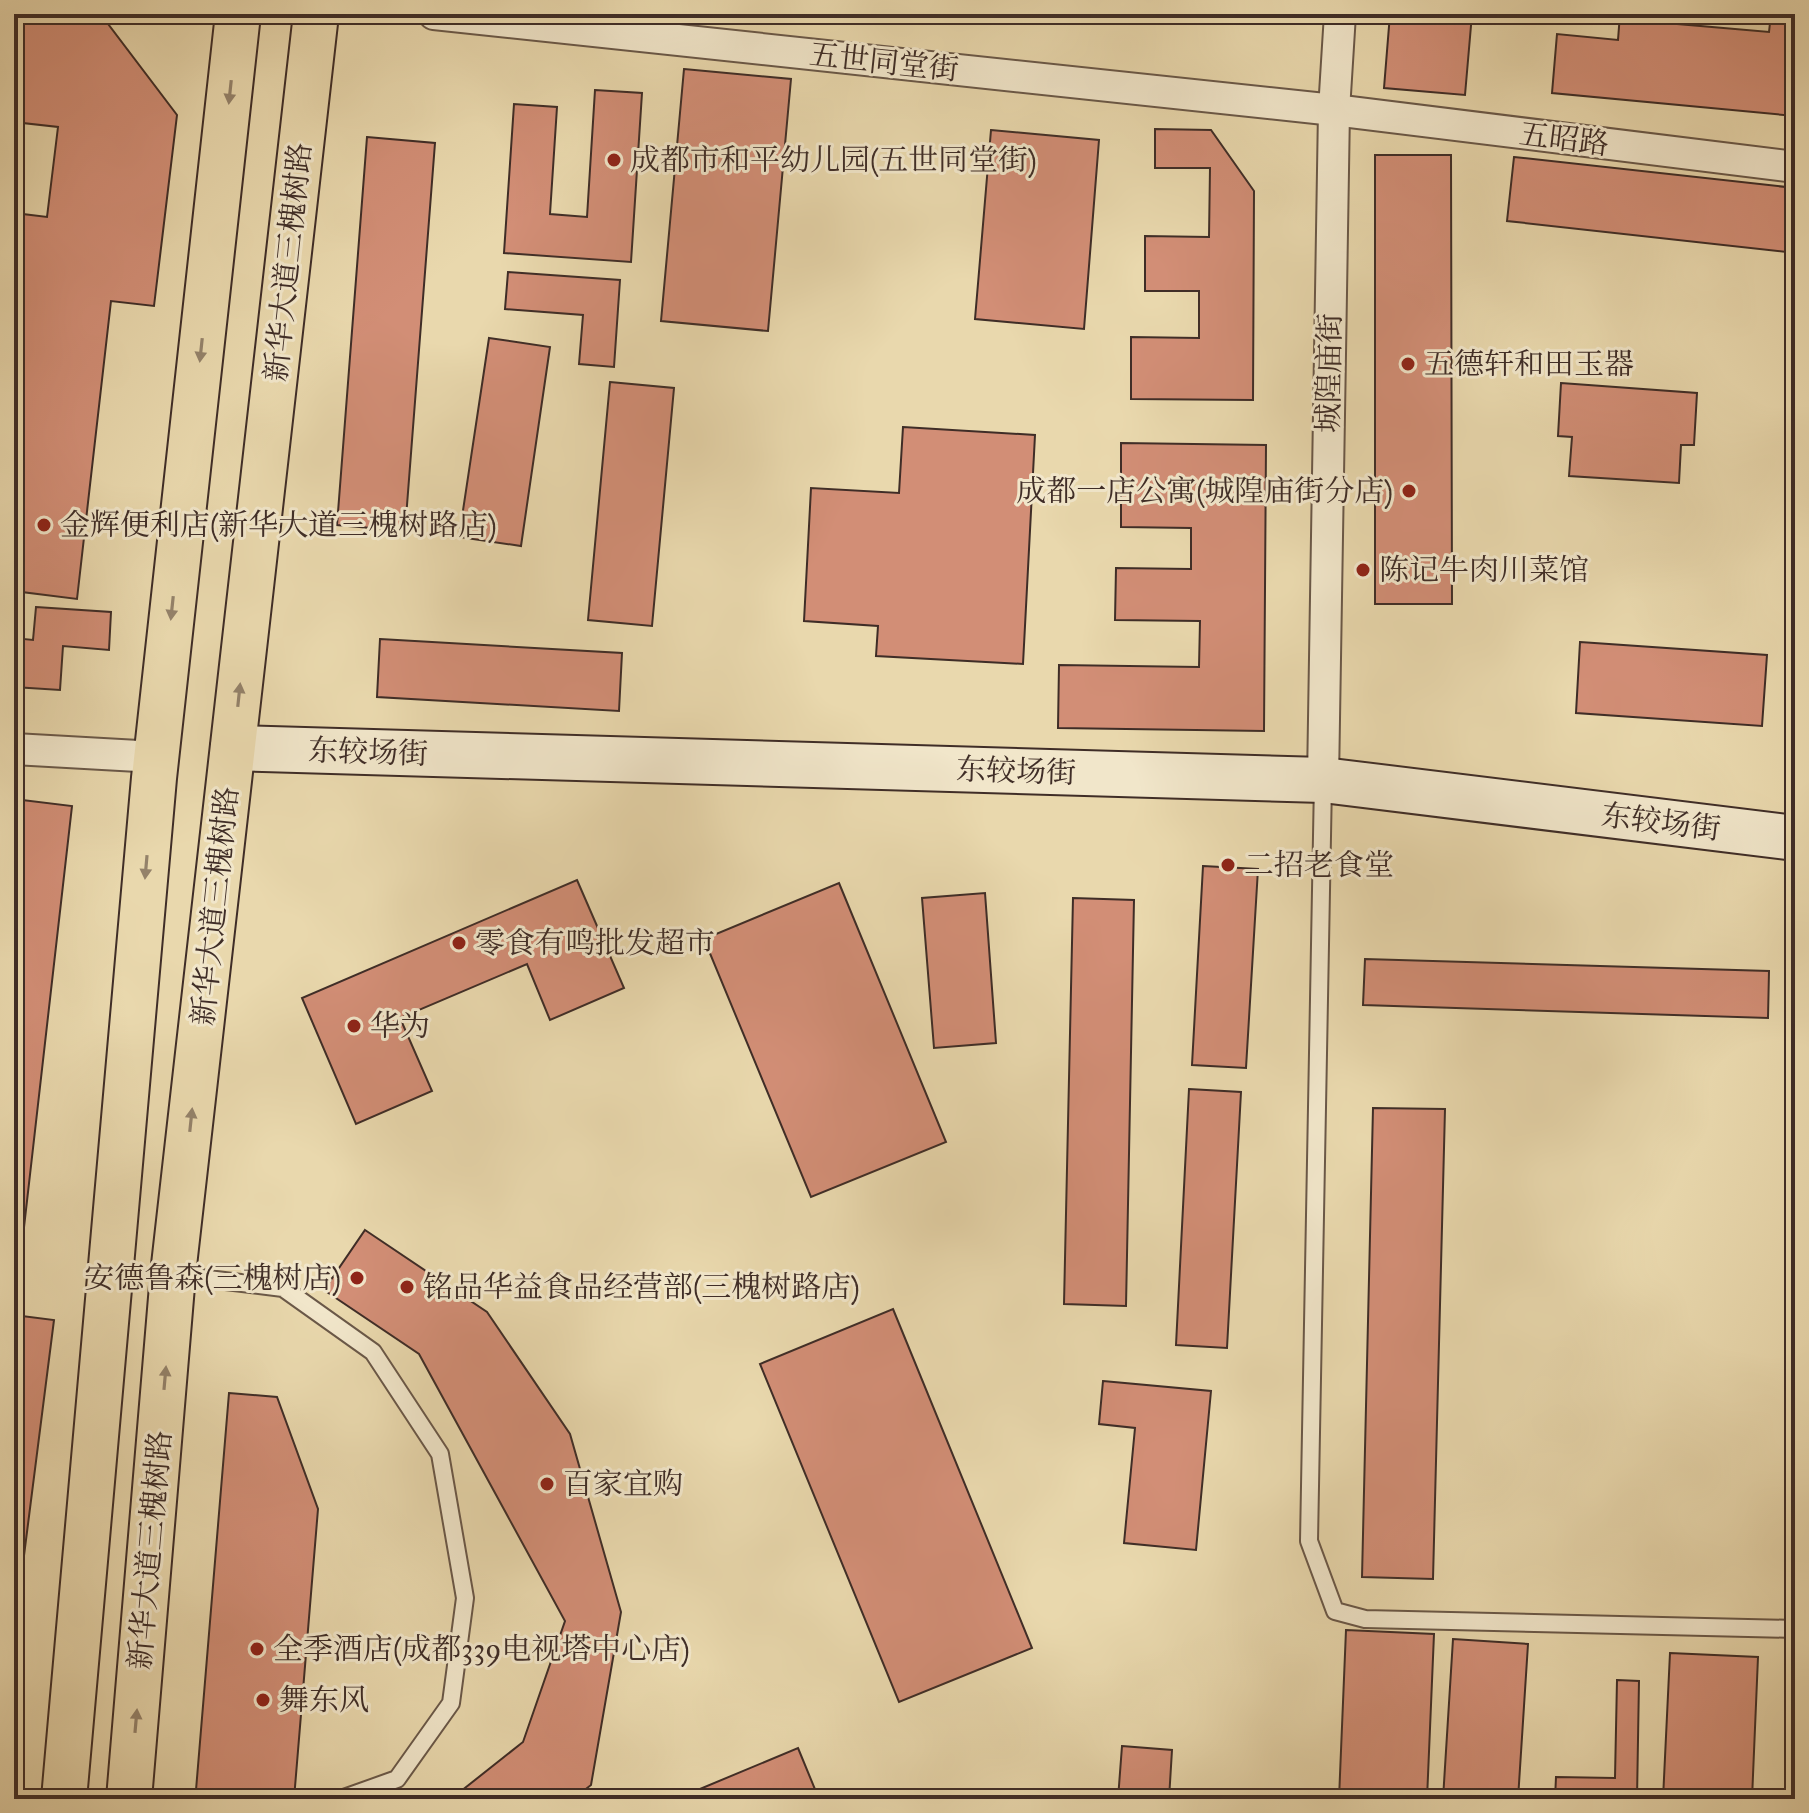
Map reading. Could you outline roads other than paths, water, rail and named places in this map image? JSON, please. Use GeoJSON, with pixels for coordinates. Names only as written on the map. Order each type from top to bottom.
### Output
{"type":"FeatureCollection","features":[{"type":"Feature","properties":{"kind":"main road"},"geometry":{"type":"LineString","coordinates":[[64,1799],[156,757],[238,14]]}},
{"type":"Feature","properties":{"kind":"main road","name":"新华大道三槐树路"},"geometry":{"type":"LineString","coordinates":[[129,1799],[173,1274],[316,14]]}},
{"type":"Feature","properties":{"kind":"street","name":"五世同堂街"},"geometry":{"type":"LineString","coordinates":[[434,14],[1334,110]]}},
{"type":"Feature","properties":{"kind":"street","name":"城隍庙街"},"geometry":{"type":"LineString","coordinates":[[1323,780],[1334,110],[1340,14]]}},
{"type":"Feature","properties":{"kind":"street","name":"五昭路"},"geometry":{"type":"LineString","coordinates":[[1334,110],[1795,167]]}},
{"type":"Feature","properties":{"kind":"street","name":"东较场街"},"geometry":{"type":"LineString","coordinates":[[233,748],[1323,780],[1795,838]]}},
{"type":"Feature","properties":{"kind":"street"},"geometry":{"type":"LineString","coordinates":[[14,749],[156,757]]}},
{"type":"Feature","properties":{"kind":"lane"},"geometry":{"type":"LineString","coordinates":[[1323,780],[1309,1541],[1335,1611],[1365,1619],[1795,1629]]}},
{"type":"Feature","properties":{"kind":"lane"},"geometry":{"type":"LineString","coordinates":[[173,1274],[283,1288],[373,1352],[440,1454],[465,1598],[451,1703],[397,1779],[341,1799]]}},
{"type":"Feature","properties":{"kind":"place","name":"成都市和平幼儿园(五世同堂街)"},"geometry":{"type":"Point","coordinates":[614,160]}},
{"type":"Feature","properties":{"kind":"place","name":"五德轩和田玉器"},"geometry":{"type":"Point","coordinates":[1408,364]}},
{"type":"Feature","properties":{"kind":"place","name":"成都一店公寓(城隍庙街分店)"},"geometry":{"type":"Point","coordinates":[1409,491]}},
{"type":"Feature","properties":{"kind":"place","name":"金辉便利店(新华大道三槐树路店)"},"geometry":{"type":"Point","coordinates":[44,525]}},
{"type":"Feature","properties":{"kind":"place","name":"陈记牛肉川菜馆"},"geometry":{"type":"Point","coordinates":[1363,570]}},
{"type":"Feature","properties":{"kind":"place","name":"二招老食堂"},"geometry":{"type":"Point","coordinates":[1228,865]}},
{"type":"Feature","properties":{"kind":"place","name":"零食有鸣批发超市"},"geometry":{"type":"Point","coordinates":[459,943]}},
{"type":"Feature","properties":{"kind":"place","name":"华为"},"geometry":{"type":"Point","coordinates":[354,1026]}},
{"type":"Feature","properties":{"kind":"place","name":"安德鲁森(三槐树店)"},"geometry":{"type":"Point","coordinates":[357,1278]}},
{"type":"Feature","properties":{"kind":"place","name":"铭品华益食品经营部(三槐树路店)"},"geometry":{"type":"Point","coordinates":[407,1287]}},
{"type":"Feature","properties":{"kind":"place","name":"百家宜购"},"geometry":{"type":"Point","coordinates":[547,1484]}},
{"type":"Feature","properties":{"kind":"place","name":"全季酒店(成都339电视塔中心店)"},"geometry":{"type":"Point","coordinates":[257,1649]}},
{"type":"Feature","properties":{"kind":"place","name":"舞东风"},"geometry":{"type":"Point","coordinates":[263,1700]}}]}
